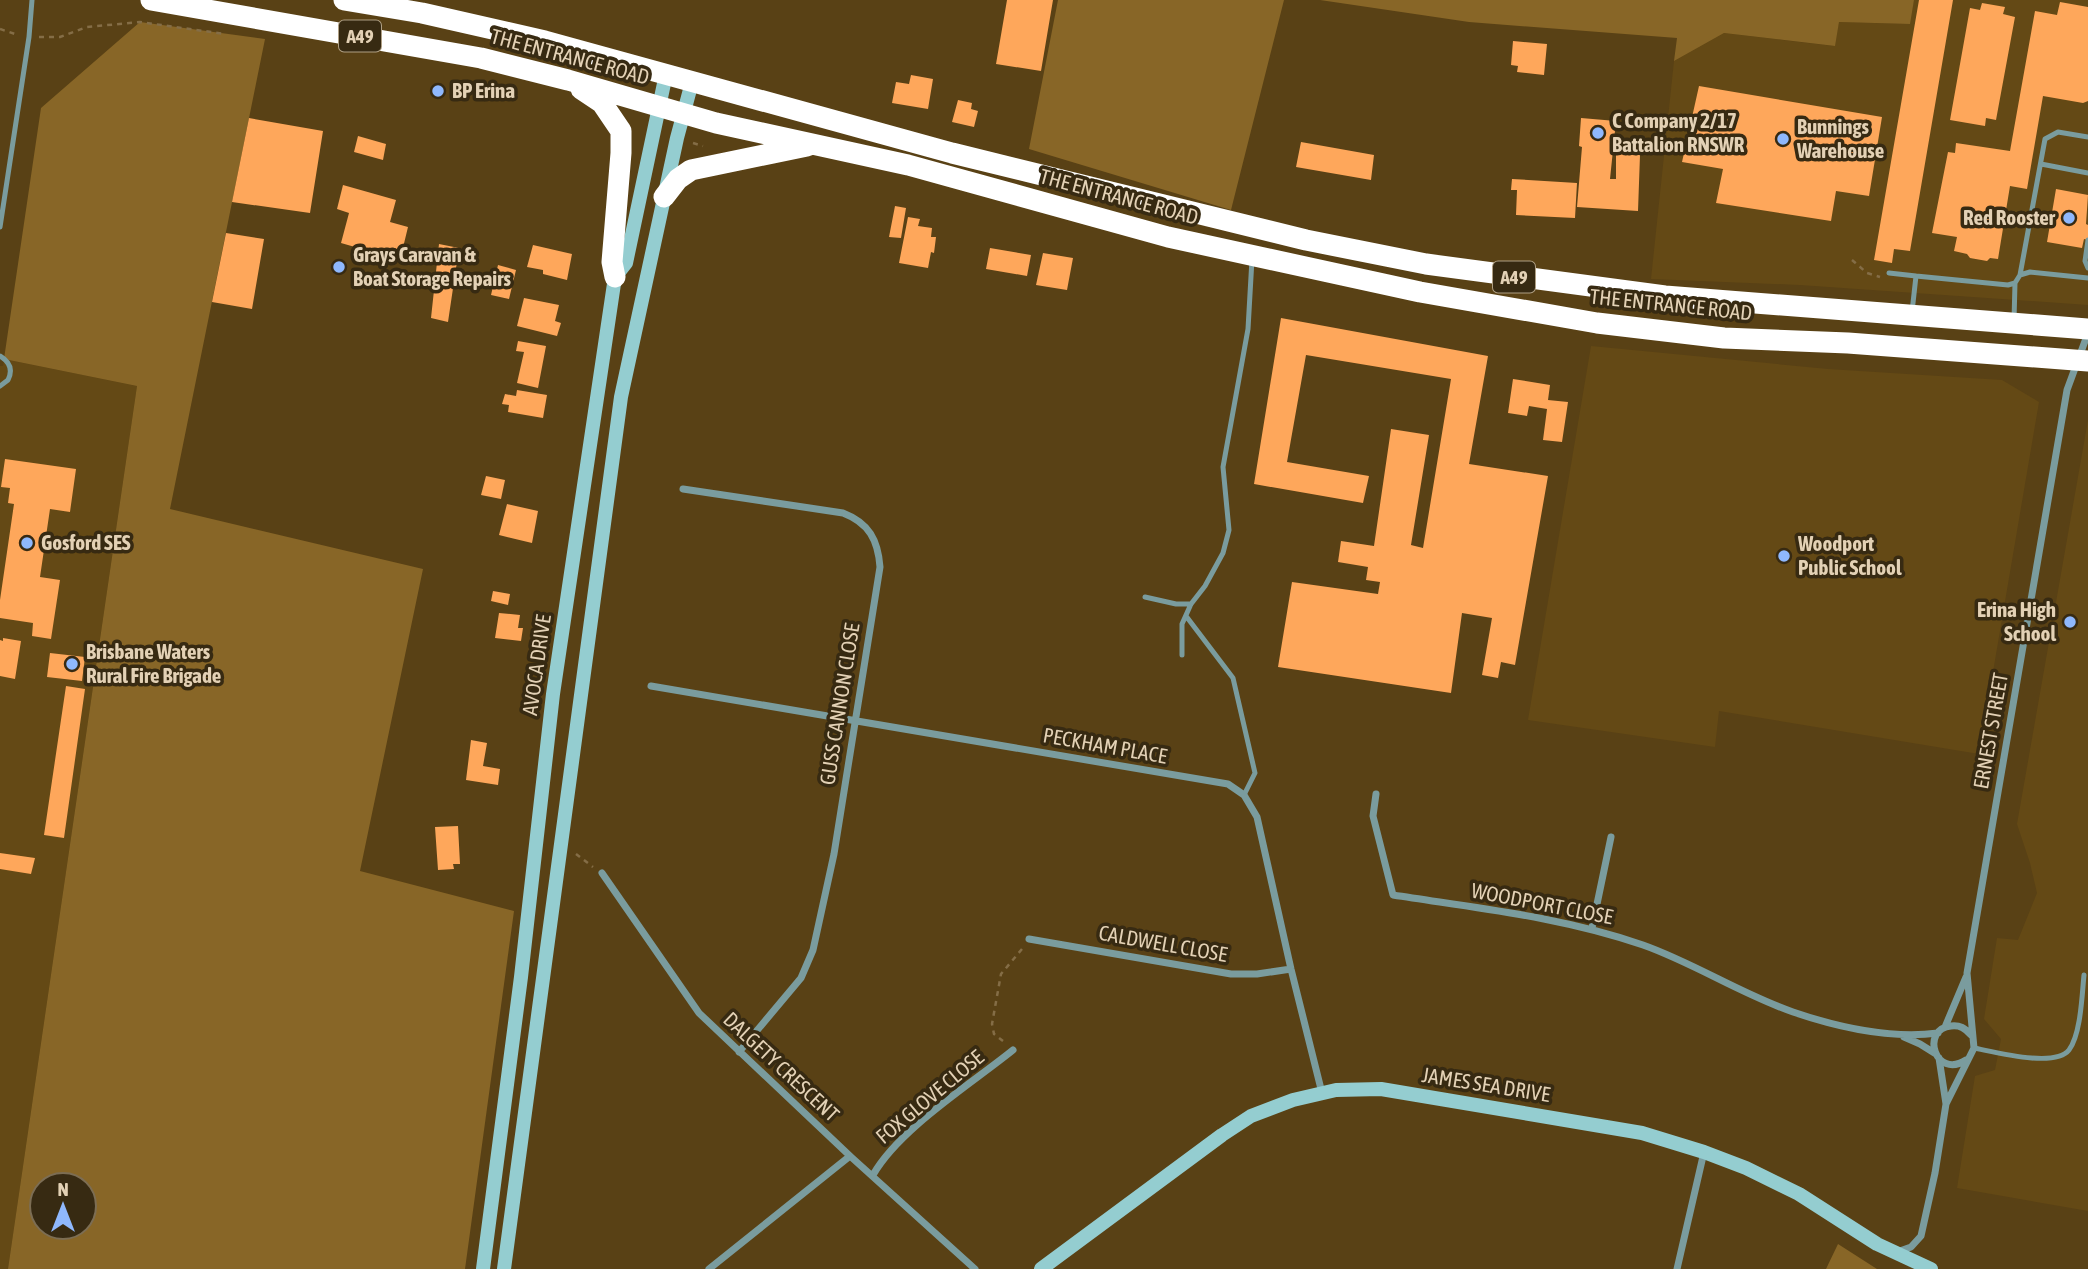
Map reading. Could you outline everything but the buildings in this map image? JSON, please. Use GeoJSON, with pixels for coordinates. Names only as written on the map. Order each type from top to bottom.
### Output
{"type":"FeatureCollection","features":[{"type":"Feature","properties":{"kind":"highway","name":"THE ENTRANCE ROAD"},"geometry":{"type":"LineString","coordinates":[[151,0],[430,48],[568,80],[716,123],[908,165],[1168,237],[1420,292],[1597,323],[1724,338],[1848,343],[2082,360]]}},
{"type":"Feature","properties":{"kind":"highway","name":"THE ENTRANCE ROAD"},"geometry":{"type":"LineString","coordinates":[[344,0],[422,13],[545,41],[952,153],[1306,240],[1426,264],[1665,296],[2088,331]]}},
{"type":"Feature","properties":{"kind":"highway"},"geometry":{"type":"LineString","coordinates":[[568,80],[602,103],[621,131],[612,262],[615,277]]}},
{"type":"Feature","properties":{"kind":"highway"},"geometry":{"type":"LineString","coordinates":[[664,197],[678,179],[691,170],[819,144]]}},
{"type":"Feature","properties":{"kind":"main road","name":"AVOCA DRIVE"},"geometry":{"type":"LineString","coordinates":[[482,1269],[521,977],[553,694],[615,277],[626,263],[666,74]]}},
{"type":"Feature","properties":{"kind":"main road"},"geometry":{"type":"LineString","coordinates":[[503,1269],[621,397],[677,138],[692,82]]}},
{"type":"Feature","properties":{"kind":"main road","name":"JAMES SEA DRIVE"},"geometry":{"type":"LineString","coordinates":[[1047,1266],[1133,1200],[1251,1116],[1293,1100],[1336,1090],[1381,1089],[1642,1133],[1704,1152],[1746,1168],[1799,1194],[1877,1244],[1931,1269]]}},
{"type":"Feature","properties":{"kind":"street","name":"ERNEST STREET"},"geometry":{"type":"LineString","coordinates":[[1971,1035],[1967,973],[2067,390],[2082,360],[2088,331]]}},
{"type":"Feature","properties":{"kind":"street","name":"GUSS CANNON CLOSE"},"geometry":{"type":"LineString","coordinates":[[683,489],[843,513],[856,518],[871,533],[879,549],[880,567],[826,901],[813,950],[801,978],[739,1052]]}},
{"type":"Feature","properties":{"kind":"street","name":"PECKHAM PLACE"},"geometry":{"type":"LineString","coordinates":[[651,685],[1228,784],[1244,795]]}},
{"type":"Feature","properties":{"kind":"street","name":"WOODPORT CLOSE"},"geometry":{"type":"LineString","coordinates":[[1376,794],[1373,816],[1393,895],[1592,928],[1645,945],[1792,1012],[1896,1035],[1920,1044],[1938,1056]]}},
{"type":"Feature","properties":{"kind":"street"},"geometry":{"type":"LineString","coordinates":[[1244,795],[1257,817],[1322,1093]]}},
{"type":"Feature","properties":{"kind":"street"},"geometry":{"type":"LineString","coordinates":[[1592,928],[1611,837]]}},
{"type":"Feature","properties":{"kind":"street","name":"DALGETY CRESCENT"},"geometry":{"type":"LineString","coordinates":[[602,873],[699,1013],[850,1156],[977,1269]]}},
{"type":"Feature","properties":{"kind":"street","name":"CALDWELL CLOSE"},"geometry":{"type":"LineString","coordinates":[[1029,939],[1231,974],[1291,969]]}},
{"type":"Feature","properties":{"kind":"street","name":"ERNEST STREET"},"geometry":{"type":"LineString","coordinates":[[1942,1030],[1967,973]]}},
{"type":"Feature","properties":{"kind":"street"},"geometry":{"type":"LineString","coordinates":[[1897,1252],[1911,1247],[1921,1236],[1946,1104],[1974,1048],[1971,1035],[1961,1026],[1942,1030],[1934,1040],[1946,1104]]}},
{"type":"Feature","properties":{"kind":"street","name":"WOODPORT CLOSE"},"geometry":{"type":"LineString","coordinates":[[1896,1035],[1942,1030]]}},
{"type":"Feature","properties":{"kind":"street","name":"FOX GLOVE CLOSE"},"geometry":{"type":"LineString","coordinates":[[873,1175],[883,1159],[916,1127],[1013,1050]]}},
{"type":"Feature","properties":{"kind":"street"},"geometry":{"type":"LineString","coordinates":[[1938,1056],[1944,1062],[1956,1065],[1968,1059]]}},
{"type":"Feature","properties":{"kind":"street"},"geometry":{"type":"LineString","coordinates":[[1677,1269],[1704,1152]]}},
{"type":"Feature","properties":{"kind":"street"},"geometry":{"type":"LineString","coordinates":[[709,1269],[850,1156]]}},
{"type":"Feature","properties":{"kind":"lane"},"geometry":{"type":"LineString","coordinates":[[0,227],[29,37],[32,0]]}},
{"type":"Feature","properties":{"kind":"lane"},"geometry":{"type":"LineString","coordinates":[[2014,323],[2015,283],[2020,275],[2045,139],[2058,132],[2088,137]]}},
{"type":"Feature","properties":{"kind":"lane"},"geometry":{"type":"LineString","coordinates":[[2041,164],[2088,173]]}},
{"type":"Feature","properties":{"kind":"lane"},"geometry":{"type":"LineString","coordinates":[[2088,240],[2085,261],[2088,268]]}},
{"type":"Feature","properties":{"kind":"lane"},"geometry":{"type":"LineString","coordinates":[[1182,655],[1182,624],[1191,604],[1205,586],[1223,553],[1229,530],[1223,467],[1248,329],[1253,256]]}},
{"type":"Feature","properties":{"kind":"lane"},"geometry":{"type":"LineString","coordinates":[[2020,275],[2030,272],[2088,278]]}},
{"type":"Feature","properties":{"kind":"lane"},"geometry":{"type":"LineString","coordinates":[[1889,273],[2008,285],[2015,283]]}},
{"type":"Feature","properties":{"kind":"lane"},"geometry":{"type":"LineString","coordinates":[[1912,315],[1916,276]]}},
{"type":"Feature","properties":{"kind":"lane"},"geometry":{"type":"LineString","coordinates":[[0,356],[9,363],[11,369],[8,380],[0,386]]}},
{"type":"Feature","properties":{"kind":"lane"},"geometry":{"type":"LineString","coordinates":[[1145,597],[1176,604],[1191,604]]}},
{"type":"Feature","properties":{"kind":"lane"},"geometry":{"type":"LineString","coordinates":[[1186,616],[1233,678],[1255,773],[1244,795]]}},
{"type":"Feature","properties":{"kind":"lane"},"geometry":{"type":"LineString","coordinates":[[1974,1048],[2046,1059],[2059,1058],[2069,1050],[2074,1039],[2084,975]]}},
{"type":"Feature","properties":{"kind":"path"},"geometry":{"type":"LineString","coordinates":[[0,29],[29,37],[60,37],[86,27],[140,22],[227,34]]}},
{"type":"Feature","properties":{"kind":"path"},"geometry":{"type":"LineString","coordinates":[[677,138],[703,146]]}},
{"type":"Feature","properties":{"kind":"path"},"geometry":{"type":"LineString","coordinates":[[1852,260],[1867,273],[1878,278],[1889,273]]}},
{"type":"Feature","properties":{"kind":"path"},"geometry":{"type":"LineString","coordinates":[[1013,1050],[994,1034],[992,1024],[1001,974],[1029,939]]}},
{"type":"Feature","properties":{"kind":"shaded area"},"geometry":{"type":"Polygon","coordinates":[[[1058,0],[1284,0],[1231,210],[1029,149],[1058,0]]]}},
{"type":"Feature","properties":{"kind":"shaded area"},"geometry":{"type":"Polygon","coordinates":[[[1320,0],[1914,0],[1910,24],[1839,22],[1835,46],[1724,33],[1674,61],[1677,38],[1469,22],[1320,0]]]}},
{"type":"Feature","properties":{"kind":"shaded area"},"geometry":{"type":"Polygon","coordinates":[[[1914,0],[2088,0],[2088,305],[1800,285],[1651,279],[1674,61],[1724,33],[1834,46],[1839,22],[1909,24],[1914,0]]]}},
{"type":"Feature","properties":{"kind":"shaded area"},"geometry":{"type":"Polygon","coordinates":[[[140,22],[265,39],[170,509],[423,569],[360,871],[514,911],[465,1269],[8,1269],[137,386],[4,359],[41,108],[140,22]]]}},
{"type":"Feature","properties":{"kind":"shaded area","name":"Woodport Public School"},"geometry":{"type":"Polygon","coordinates":[[[1591,346],[1828,369],[2002,380],[2039,402],[1979,754],[1719,711],[1715,747],[1528,720],[1591,346]]]}},
{"type":"Feature","properties":{"kind":"shaded area"},"geometry":{"type":"Polygon","coordinates":[[[4,359],[137,386],[8,1269],[0,1269],[0,366],[3,366],[4,359]]]}},
{"type":"Feature","properties":{"kind":"shaded area","name":"Erina High School"},"geometry":{"type":"Polygon","coordinates":[[[2088,420],[2088,1211],[1957,1188],[1975,1076],[1995,1070],[2001,1039],[1984,1019],[1997,938],[2018,940],[2037,893],[2017,824],[2088,420]]]}},
{"type":"Feature","properties":{"kind":"shaded area"},"geometry":{"type":"Polygon","coordinates":[[[1838,1244],[1877,1269],[1826,1269],[1838,1244]]]}},
{"type":"Feature","properties":{"kind":"place","name":"BP Erina"},"geometry":{"type":"Point","coordinates":[438,91]}},
{"type":"Feature","properties":{"kind":"place","name":"C Company 2/17 Battalion RNSWR"},"geometry":{"type":"Point","coordinates":[1598,133]}},
{"type":"Feature","properties":{"kind":"place","name":"Bunnings Warehouse"},"geometry":{"type":"Point","coordinates":[1783,139]}},
{"type":"Feature","properties":{"kind":"place","name":"Red Rooster"},"geometry":{"type":"Point","coordinates":[2069,218]}},
{"type":"Feature","properties":{"kind":"place","name":"Grays Caravan & Boat Storage Repairs"},"geometry":{"type":"Point","coordinates":[339,267]}},
{"type":"Feature","properties":{"kind":"place","name":"Gosford SES"},"geometry":{"type":"Point","coordinates":[27,543]}},
{"type":"Feature","properties":{"kind":"place","name":"Woodport Public School"},"geometry":{"type":"Point","coordinates":[1784,556]}},
{"type":"Feature","properties":{"kind":"place","name":"Erina High School"},"geometry":{"type":"Point","coordinates":[2070,622]}},
{"type":"Feature","properties":{"kind":"place","name":"Brisbane Waters Rural Fire Brigade"},"geometry":{"type":"Point","coordinates":[72,664]}}]}
